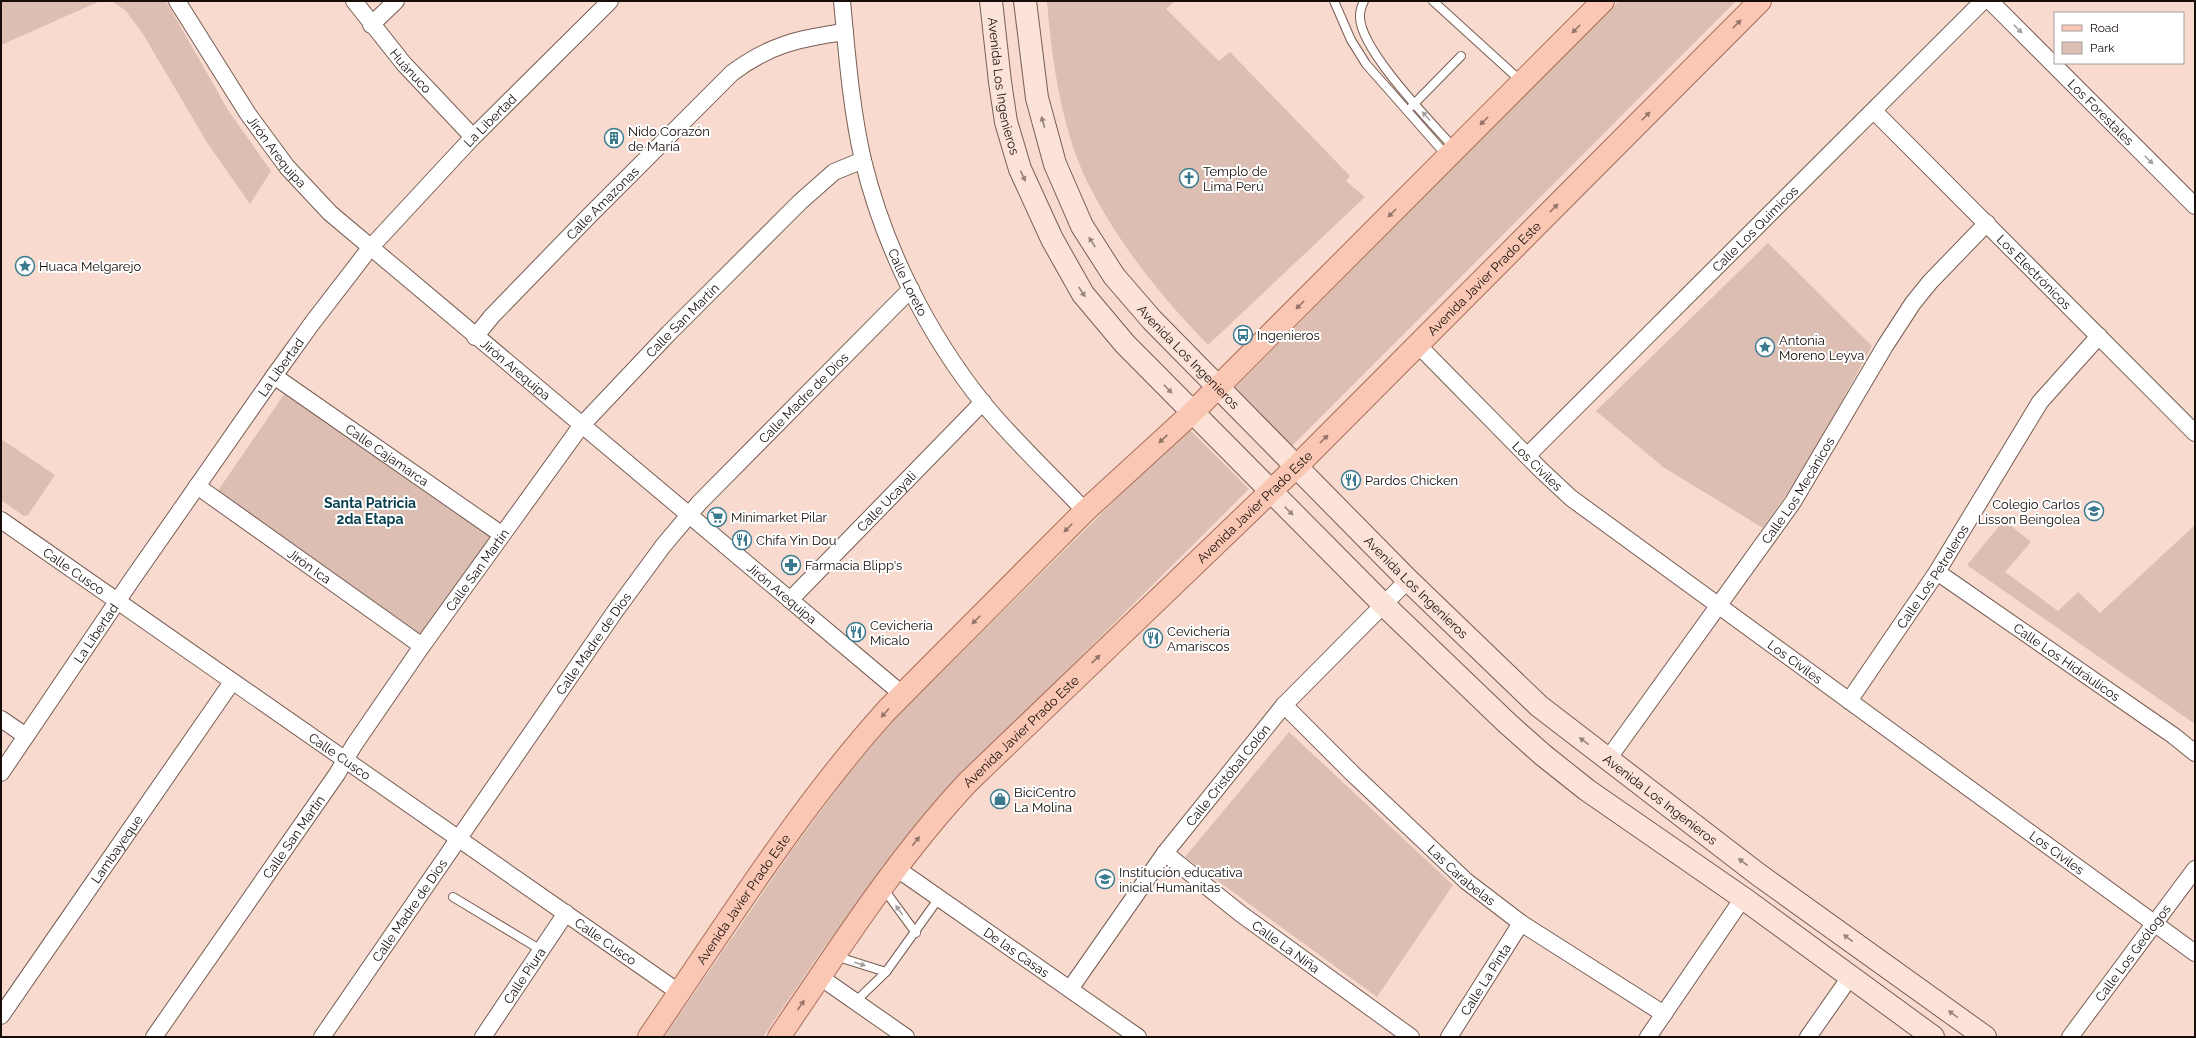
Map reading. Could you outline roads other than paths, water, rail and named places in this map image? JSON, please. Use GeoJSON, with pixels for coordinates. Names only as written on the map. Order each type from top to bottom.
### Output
{"type":"FeatureCollection","features":[{"type":"Feature","properties":{"kind":"main road","name":"Avenida Javier Prado Este"},"geometry":{"type":"LineString","coordinates":[[649,1037],[808,804],[858,742],[902,694],[1085,511],[1192,413],[1603,1]]}},
{"type":"Feature","properties":{"kind":"main road","name":"Avenida Javier Prado Este"},"geometry":{"type":"LineString","coordinates":[[779,1037],[896,868],[933,820],[968,782],[1296,467],[1760,1]]}},
{"type":"Feature","properties":{"kind":"street","name":"Jirón Arequipa"},"geometry":{"type":"LineString","coordinates":[[177,1],[248,114],[287,167],[330,213],[475,337],[902,694]]}},
{"type":"Feature","properties":{"kind":"street","name":"Huánuco"},"geometry":{"type":"LineString","coordinates":[[354,1],[371,25],[404,64],[473,137]]}},
{"type":"Feature","properties":{"kind":"street"},"geometry":{"type":"LineString","coordinates":[[371,25],[396,1]]}},
{"type":"Feature","properties":{"kind":"street","name":"La Libertad"},"geometry":{"type":"LineString","coordinates":[[1,773],[274,376],[370,248],[473,137],[610,1]]}},
{"type":"Feature","properties":{"kind":"street","name":"Calle Loreto"},"geometry":{"type":"LineString","coordinates":[[842,1],[853,103],[863,160],[880,215],[911,289],[946,351],[983,402],[1003,426],[1085,511]]}},
{"type":"Feature","properties":{"kind":"street","name":"Avenida Los Ingenieros"},"geometry":{"type":"LineString","coordinates":[[991,1],[1006,122],[1020,169],[1052,239],[1083,294],[1125,344],[1270,492],[1383,604],[1506,723],[1543,755],[1587,790],[1743,898],[1933,1037]]}},
{"type":"Feature","properties":{"kind":"street","name":"Avenida Los Ingenieros"},"geometry":{"type":"LineString","coordinates":[[1026,1],[1037,98],[1055,164],[1082,226],[1114,276],[1152,320],[1408,580],[1539,706],[1759,875],[1985,1037]]}},
{"type":"Feature","properties":{"kind":"street","name":"Calle Los Quimicos"},"geometry":{"type":"LineString","coordinates":[[1527,456],[1983,1]]}},
{"type":"Feature","properties":{"kind":"street","name":"Los Forestales"},"geometry":{"type":"LineString","coordinates":[[1990,1],[2195,206]]}},
{"type":"Feature","properties":{"kind":"street","name":"Calle Amazonas"},"geometry":{"type":"LineString","coordinates":[[475,337],[492,316],[588,217],[732,73],[755,57],[788,42],[845,32]]}},
{"type":"Feature","properties":{"kind":"street","name":"Los Electrónicos"},"geometry":{"type":"LineString","coordinates":[[1874,111],[2195,433]]}},
{"type":"Feature","properties":{"kind":"street","name":"Calle San Martín"},"geometry":{"type":"LineString","coordinates":[[154,1037],[422,646],[501,534],[581,426],[669,333],[806,197],[834,172],[863,160]]}},
{"type":"Feature","properties":{"kind":"street","name":"Calle Los Mecánicos"},"geometry":{"type":"LineString","coordinates":[[1608,758],[1719,606],[1796,497],[1885,346],[1913,303],[1930,282],[1986,223]]}},
{"type":"Feature","properties":{"kind":"street","name":"Calle Madre de Dios"},"geometry":{"type":"LineString","coordinates":[[322,1037],[616,610],[663,546],[688,515],[911,289]]}},
{"type":"Feature","properties":{"kind":"street","name":"Calle Los Petroleros"},"geometry":{"type":"LineString","coordinates":[[1849,701],[1937,572],[2040,402],[2099,336]]}},
{"type":"Feature","properties":{"kind":"street","name":"Los Civiles"},"geometry":{"type":"LineString","coordinates":[[1418,345],[1527,456],[1572,498],[2195,953]]}},
{"type":"Feature","properties":{"kind":"street","name":"Calle Cajamarca"},"geometry":{"type":"LineString","coordinates":[[274,376],[501,534]]}},
{"type":"Feature","properties":{"kind":"street","name":"Calle Ucayali"},"geometry":{"type":"LineString","coordinates":[[790,600],[983,402]]}},
{"type":"Feature","properties":{"kind":"street","name":"Jirón Ica"},"geometry":{"type":"LineString","coordinates":[[197,486],[422,646]]}},
{"type":"Feature","properties":{"kind":"street","name":"Calle Cusco"},"geometry":{"type":"LineString","coordinates":[[1,520],[680,993]]}},
{"type":"Feature","properties":{"kind":"street","name":"Calle Los Hidráulicos"},"geometry":{"type":"LineString","coordinates":[[1937,572],[2174,736],[2195,754]]}},
{"type":"Feature","properties":{"kind":"street","name":"Calle Cristóbal Colón"},"geometry":{"type":"LineString","coordinates":[[1070,990],[1164,853],[1284,705],[1408,580]]}},
{"type":"Feature","properties":{"kind":"street","name":"Lambayeque"},"geometry":{"type":"LineString","coordinates":[[1,1016],[232,682]]}},
{"type":"Feature","properties":{"kind":"street","name":"Las Carabelas"},"geometry":{"type":"LineString","coordinates":[[1284,705],[1352,773],[1466,880],[1521,923],[1664,1014]]}},
{"type":"Feature","properties":{"kind":"street"},"geometry":{"type":"LineString","coordinates":[[1,719],[26,736]]}},
{"type":"Feature","properties":{"kind":"street","name":"Calle La Niña"},"geometry":{"type":"LineString","coordinates":[[1164,853],[1241,914],[1410,1037]]}},
{"type":"Feature","properties":{"kind":"street","name":"De las Casas"},"geometry":{"type":"LineString","coordinates":[[896,868],[1138,1037]]}},
{"type":"Feature","properties":{"kind":"street","name":"Calle Los Geólogos"},"geometry":{"type":"LineString","coordinates":[[2070,1037],[2153,923],[2195,870]]}},
{"type":"Feature","properties":{"kind":"street"},"geometry":{"type":"LineString","coordinates":[[1648,1037],[1743,898]]}},
{"type":"Feature","properties":{"kind":"street","name":"Calle Piura"},"geometry":{"type":"LineString","coordinates":[[483,1037],[566,913]]}},
{"type":"Feature","properties":{"kind":"street","name":"Calle La Pinta"},"geometry":{"type":"LineString","coordinates":[[1449,1037],[1521,923]]}},
{"type":"Feature","properties":{"kind":"street"},"geometry":{"type":"LineString","coordinates":[[820,977],[906,1037]]}},
{"type":"Feature","properties":{"kind":"street"},"geometry":{"type":"LineString","coordinates":[[1808,1037],[1850,977]]}},
{"type":"Feature","properties":{"kind":"lane"},"geometry":{"type":"LineString","coordinates":[[1334,1],[1351,40],[1366,64],[1407,111],[1452,153]]}},
{"type":"Feature","properties":{"kind":"lane"},"geometry":{"type":"LineString","coordinates":[[1364,1],[1360,16],[1366,39],[1379,60],[1415,103],[1452,153]]}},
{"type":"Feature","properties":{"kind":"lane"},"geometry":{"type":"LineString","coordinates":[[1433,1],[1522,82]]}},
{"type":"Feature","properties":{"kind":"lane"},"geometry":{"type":"LineString","coordinates":[[1407,111],[1461,56]]}},
{"type":"Feature","properties":{"kind":"lane"},"geometry":{"type":"LineString","coordinates":[[882,887],[916,933]]}},
{"type":"Feature","properties":{"kind":"lane"},"geometry":{"type":"LineString","coordinates":[[453,897],[541,950]]}},
{"type":"Feature","properties":{"kind":"lane"},"geometry":{"type":"LineString","coordinates":[[855,1002],[886,972],[916,933],[939,898]]}},
{"type":"Feature","properties":{"kind":"lane"},"geometry":{"type":"LineString","coordinates":[[834,956],[886,972]]}},
{"type":"Feature","properties":{"kind":"place","name":"Nido Corazón de María"},"geometry":{"type":"Point","coordinates":[614,138]}},
{"type":"Feature","properties":{"kind":"place","name":"Templo de Lima Perú"},"geometry":{"type":"Point","coordinates":[1189,178]}},
{"type":"Feature","properties":{"kind":"place","name":"Huaca Melgarejo"},"geometry":{"type":"Point","coordinates":[25,266]}},
{"type":"Feature","properties":{"kind":"place","name":"Ingenieros"},"geometry":{"type":"Point","coordinates":[1243,335]}},
{"type":"Feature","properties":{"kind":"place","name":"Antonia Moreno Leyva"},"geometry":{"type":"Point","coordinates":[1765,347]}},
{"type":"Feature","properties":{"kind":"place","name":"Pardos Chicken"},"geometry":{"type":"Point","coordinates":[1351,480]}},
{"type":"Feature","properties":{"kind":"place","name":"Colegio Carlos Lisson Beingolea"},"geometry":{"type":"Point","coordinates":[2094,511]}},
{"type":"Feature","properties":{"kind":"place","name":"Minimarket Pilar"},"geometry":{"type":"Point","coordinates":[717,517]}},
{"type":"Feature","properties":{"kind":"place","name":"Chifa Yin Dou"},"geometry":{"type":"Point","coordinates":[742,540]}},
{"type":"Feature","properties":{"kind":"place","name":"Farmacia Blipp's"},"geometry":{"type":"Point","coordinates":[791,565]}},
{"type":"Feature","properties":{"kind":"place","name":"Cevichería Micalo"},"geometry":{"type":"Point","coordinates":[856,632]}},
{"type":"Feature","properties":{"kind":"place","name":"Cevichería Amariscos"},"geometry":{"type":"Point","coordinates":[1153,638]}},
{"type":"Feature","properties":{"kind":"place","name":"BiciCentro La Molina"},"geometry":{"type":"Point","coordinates":[1000,799]}},
{"type":"Feature","properties":{"kind":"place","name":"Institución educativa inicial Humanitas"},"geometry":{"type":"Point","coordinates":[1105,879]}},
{"type":"Feature","properties":{"kind":"district","name":"Santa Patricia 2da Etapa"},"geometry":{"type":"Point","coordinates":[370,512]}}]}
